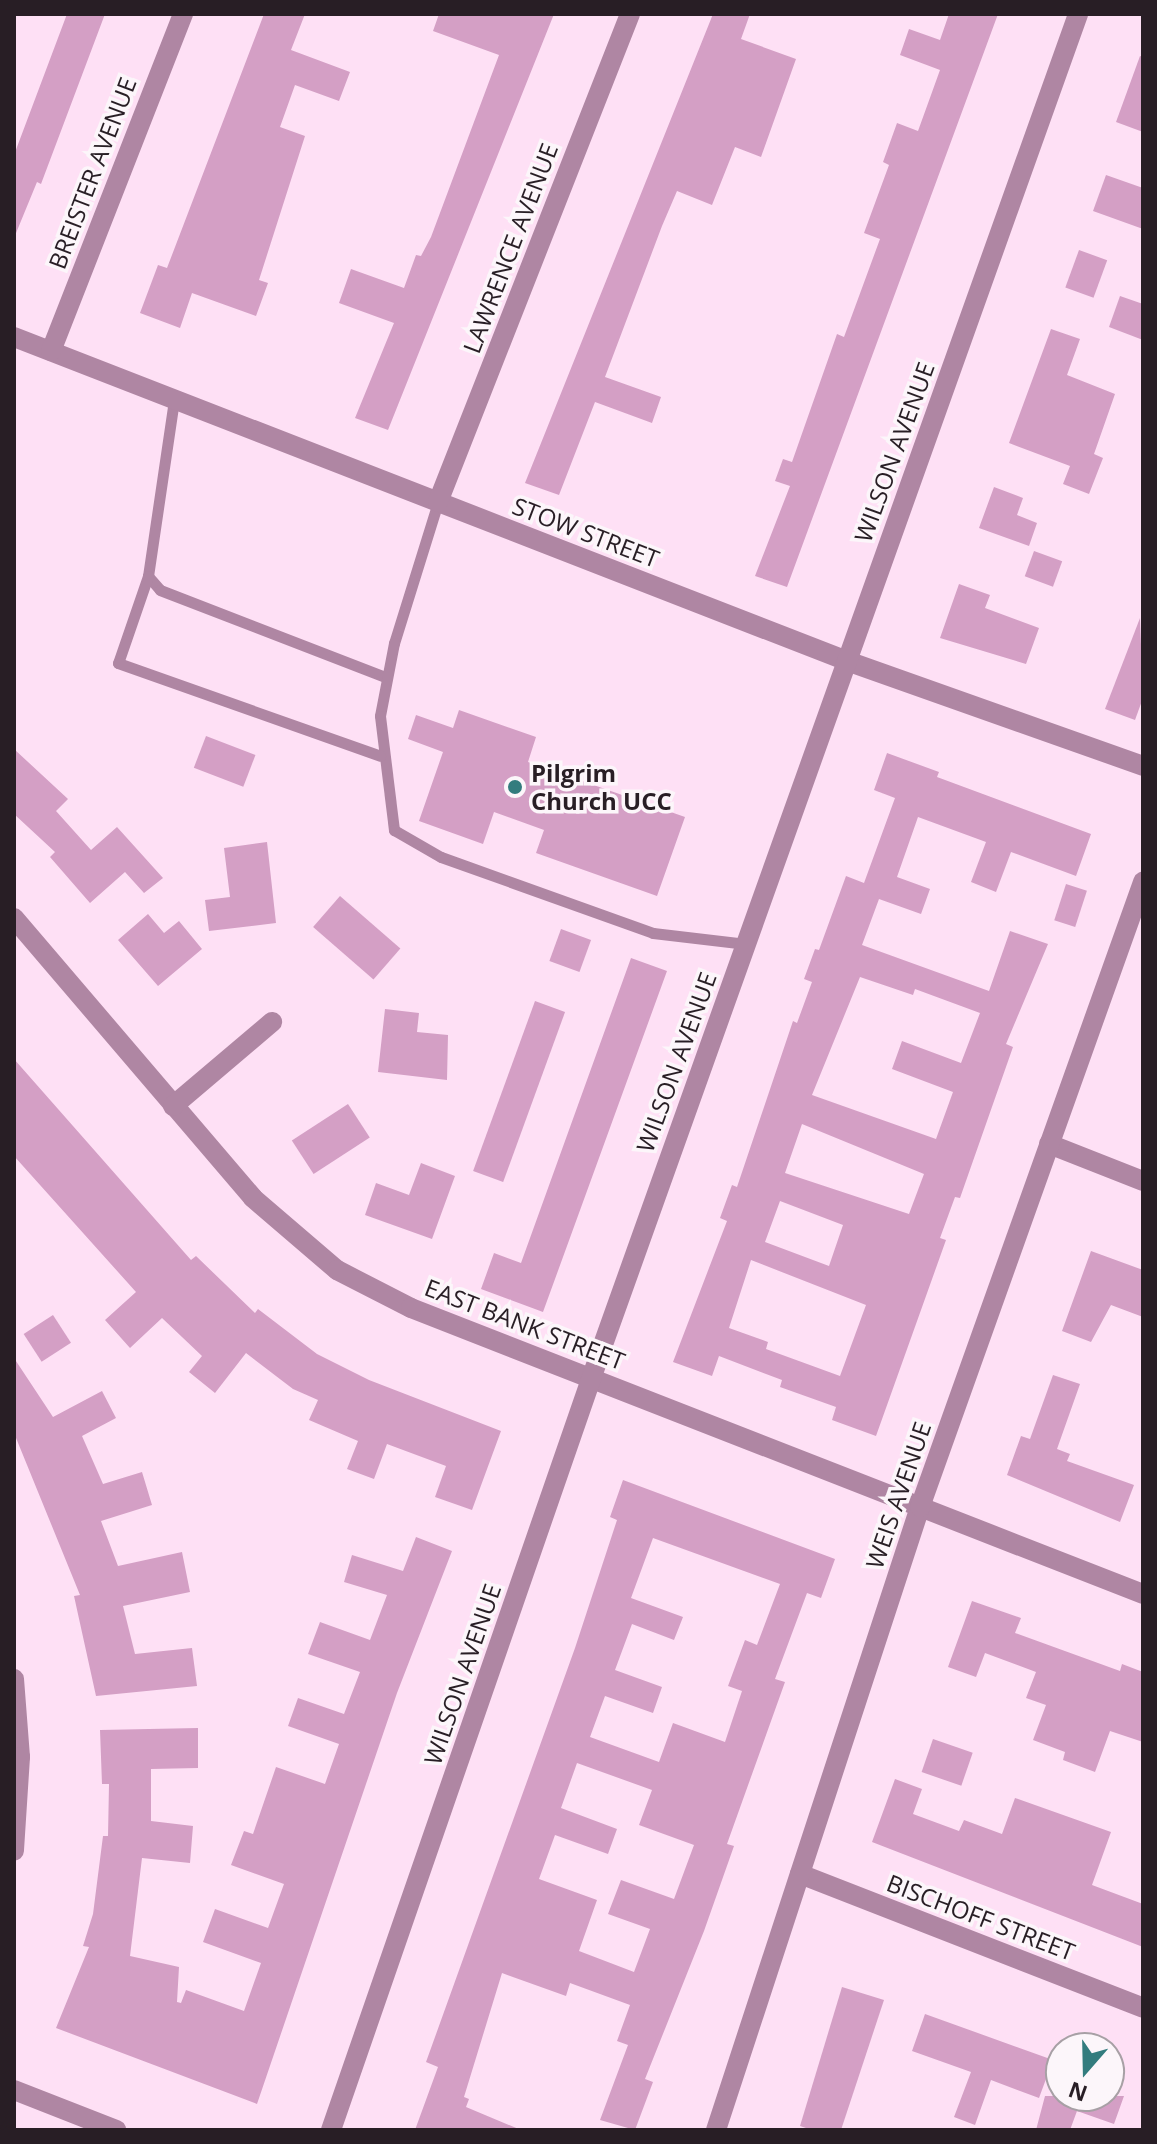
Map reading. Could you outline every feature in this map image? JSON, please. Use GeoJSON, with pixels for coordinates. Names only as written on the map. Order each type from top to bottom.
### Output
{"type":"FeatureCollection","features":[{"type":"Feature","properties":{"kind":"street","name":"BREISTER AVENUE"},"geometry":{"type":"LineString","coordinates":[[51,351],[183,14]]}},
{"type":"Feature","properties":{"kind":"street","name":"LAWRENCE AVENUE"},"geometry":{"type":"LineString","coordinates":[[438,502],[630,14]]}},
{"type":"Feature","properties":{"kind":"street","name":"WILSON AVENUE"},"geometry":{"type":"LineString","coordinates":[[331,2130],[592,1379],[1078,14]]}},
{"type":"Feature","properties":{"kind":"street","name":"STOW STREET"},"geometry":{"type":"LineString","coordinates":[[14,337],[847,661],[1143,766]]}},
{"type":"Feature","properties":{"kind":"street","name":"WEIS AVENUE"},"geometry":{"type":"LineString","coordinates":[[716,2130],[920,1507],[1143,882]]}},
{"type":"Feature","properties":{"kind":"street","name":"EAST BANK STREET"},"geometry":{"type":"LineString","coordinates":[[14,918],[273,1220],[337,1270],[411,1308],[1143,1594]]}},
{"type":"Feature","properties":{"kind":"street"},"geometry":{"type":"LineString","coordinates":[[173,1106],[272,1022]]}},
{"type":"Feature","properties":{"kind":"street"},"geometry":{"type":"LineString","coordinates":[[1049,1144],[1143,1181]]}},
{"type":"Feature","properties":{"kind":"street"},"geometry":{"type":"LineString","coordinates":[[14,1679],[20,1757],[14,1851]]}},
{"type":"Feature","properties":{"kind":"street","name":"BISCHOFF STREET"},"geometry":{"type":"LineString","coordinates":[[800,1874],[1143,2008]]}},
{"type":"Feature","properties":{"kind":"street"},"geometry":{"type":"LineString","coordinates":[[14,2090],[116,2130]]}},
{"type":"Feature","properties":{"kind":"lane"},"geometry":{"type":"LineString","coordinates":[[174,400],[148,576],[118,663],[380,756]]}},
{"type":"Feature","properties":{"kind":"lane"},"geometry":{"type":"LineString","coordinates":[[438,502],[385,677],[380,756],[394,830],[441,857],[653,933],[746,944]]}},
{"type":"Feature","properties":{"kind":"lane"},"geometry":{"type":"LineString","coordinates":[[148,576],[160,590],[385,677]]}},
{"type":"Feature","properties":{"kind":"building"},"geometry":{"type":"Polygon","coordinates":[[[67,14],[105,14],[41,184],[37,182],[14,238],[14,155],[67,14]]]}},
{"type":"Feature","properties":{"kind":"building"},"geometry":{"type":"Polygon","coordinates":[[[264,14],[305,14],[291,50],[350,72],[339,101],[295,85],[280,127],[305,136],[259,280],[268,283],[256,316],[192,293],[180,328],[140,313],[158,265],[167,268],[264,14]]]}},
{"type":"Feature","properties":{"kind":"building"},"geometry":{"type":"Polygon","coordinates":[[[439,14],[554,14],[388,430],[355,418],[394,323],[339,303],[351,269],[404,288],[416,255],[421,256],[431,237],[499,55],[433,31],[439,14]]]}},
{"type":"Feature","properties":{"kind":"building"},"geometry":{"type":"Polygon","coordinates":[[[713,14],[750,14],[741,39],[796,59],[761,157],[735,147],[712,205],[677,191],[662,226],[605,377],[661,397],[652,423],[595,402],[559,495],[525,483],[713,14]]]}},
{"type":"Feature","properties":{"kind":"building"},"geometry":{"type":"Polygon","coordinates":[[[949,14],[998,14],[787,587],[755,576],[790,486],[775,481],[783,459],[792,462],[837,334],[844,337],[880,239],[864,233],[889,165],[883,162],[897,123],[918,131],[940,70],[900,55],[909,29],[940,40],[949,14]]]}},
{"type":"Feature","properties":{"kind":"building"},"geometry":{"type":"Polygon","coordinates":[[[1140,56],[1143,57],[1143,132],[1116,122],[1140,56]]]}},
{"type":"Feature","properties":{"kind":"building"},"geometry":{"type":"Polygon","coordinates":[[[1106,175],[1143,188],[1143,229],[1093,211],[1106,175]]]}},
{"type":"Feature","properties":{"kind":"building"},"geometry":{"type":"Polygon","coordinates":[[[1079,250],[1107,260],[1094,298],[1065,288],[1079,250]]]}},
{"type":"Feature","properties":{"kind":"building"},"geometry":{"type":"Polygon","coordinates":[[[1120,296],[1143,304],[1143,340],[1109,327],[1120,296]]]}},
{"type":"Feature","properties":{"kind":"building"},"geometry":{"type":"Polygon","coordinates":[[[1051,329],[1080,339],[1067,375],[1115,394],[1094,454],[1103,458],[1089,494],[1063,484],[1070,466],[1009,443],[1051,329]]]}},
{"type":"Feature","properties":{"kind":"building"},"geometry":{"type":"Polygon","coordinates":[[[994,487],[1023,498],[1017,515],[1037,523],[1029,546],[979,528],[994,487]]]}},
{"type":"Feature","properties":{"kind":"building"},"geometry":{"type":"Polygon","coordinates":[[[1034,551],[1062,561],[1053,587],[1025,576],[1034,551]]]}},
{"type":"Feature","properties":{"kind":"building"},"geometry":{"type":"Polygon","coordinates":[[[959,584],[990,595],[985,608],[1039,628],[1026,664],[940,638],[959,584]]]}},
{"type":"Feature","properties":{"kind":"building"},"geometry":{"type":"Polygon","coordinates":[[[1140,618],[1143,698],[1135,720],[1105,709],[1140,618]]]}},
{"type":"Feature","properties":{"kind":"building","name":"Pilgrim Church UCC"},"geometry":{"type":"Polygon","coordinates":[[[459,710],[536,737],[528,762],[685,817],[657,896],[536,853],[544,830],[494,812],[483,844],[419,821],[443,752],[408,739],[416,715],[453,728],[459,710]]]}},
{"type":"Feature","properties":{"kind":"building"},"geometry":{"type":"Polygon","coordinates":[[[206,736],[255,755],[243,787],[194,768],[206,736]]]}},
{"type":"Feature","properties":{"kind":"building"},"geometry":{"type":"Polygon","coordinates":[[[14,749],[68,799],[56,811],[91,850],[117,827],[163,878],[144,893],[125,872],[90,903],[50,857],[55,852],[14,814],[14,749]]]}},
{"type":"Feature","properties":{"kind":"building"},"geometry":{"type":"Polygon","coordinates":[[[887,753],[939,772],[937,777],[1091,834],[1076,876],[1011,852],[996,892],[971,882],[986,842],[918,817],[897,877],[930,889],[921,914],[879,899],[862,945],[989,991],[1010,931],[1048,944],[1006,1044],[1013,1047],[960,1198],[955,1197],[940,1238],[946,1240],[876,1436],[832,1420],[836,1407],[780,1387],[782,1380],[719,1356],[712,1376],[673,1362],[727,1221],[720,1218],[732,1185],[737,1187],[793,1021],[797,1023],[812,982],[804,979],[815,949],[819,950],[846,876],[864,883],[895,798],[874,790],[887,753]],[[860,977],[812,1095],[936,1139],[953,1092],[892,1069],[902,1041],[961,1063],[980,1013],[915,989],[913,995],[860,977]],[[802,1124],[785,1173],[909,1214],[924,1174],[802,1124]],[[780,1201],[765,1242],[829,1266],[843,1225],[780,1201]],[[751,1260],[729,1328],[768,1342],[766,1349],[840,1376],[866,1305],[751,1260]]]}},
{"type":"Feature","properties":{"kind":"building"},"geometry":{"type":"Polygon","coordinates":[[[267,842],[276,923],[209,931],[205,900],[230,897],[224,848],[267,842]]]}},
{"type":"Feature","properties":{"kind":"building"},"geometry":{"type":"Polygon","coordinates":[[[1066,884],[1087,891],[1075,927],[1054,920],[1066,884]]]}},
{"type":"Feature","properties":{"kind":"building"},"geometry":{"type":"Polygon","coordinates":[[[340,896],[400,948],[373,979],[313,927],[340,896]]]}},
{"type":"Feature","properties":{"kind":"building"},"geometry":{"type":"Polygon","coordinates":[[[148,914],[164,933],[179,921],[202,949],[158,986],[118,940],[148,914]]]}},
{"type":"Feature","properties":{"kind":"building"},"geometry":{"type":"Polygon","coordinates":[[[561,929],[591,940],[579,972],[549,961],[561,929]]]}},
{"type":"Feature","properties":{"kind":"building"},"geometry":{"type":"Polygon","coordinates":[[[631,958],[667,971],[543,1312],[481,1289],[494,1253],[521,1263],[631,958]]]}},
{"type":"Feature","properties":{"kind":"building"},"geometry":{"type":"Polygon","coordinates":[[[535,1001],[565,1012],[503,1182],[473,1171],[535,1001]]]}},
{"type":"Feature","properties":{"kind":"building"},"geometry":{"type":"Polygon","coordinates":[[[385,1009],[419,1013],[417,1032],[448,1035],[447,1080],[378,1072],[385,1009]]]}},
{"type":"Feature","properties":{"kind":"building"},"geometry":{"type":"Polygon","coordinates":[[[14,1059],[191,1260],[196,1256],[255,1313],[258,1309],[317,1354],[369,1380],[501,1431],[472,1510],[435,1497],[446,1466],[387,1444],[374,1479],[347,1469],[358,1441],[309,1420],[318,1400],[293,1389],[246,1353],[215,1393],[189,1372],[202,1356],[162,1318],[130,1348],[105,1320],[136,1292],[14,1156],[14,1059]]]}},
{"type":"Feature","properties":{"kind":"building"},"geometry":{"type":"Polygon","coordinates":[[[348,1104],[370,1138],[314,1174],[292,1140],[348,1104]]]}},
{"type":"Feature","properties":{"kind":"building"},"geometry":{"type":"Polygon","coordinates":[[[421,1163],[455,1176],[432,1239],[365,1215],[376,1183],[409,1195],[421,1163]]]}},
{"type":"Feature","properties":{"kind":"building"},"geometry":{"type":"Polygon","coordinates":[[[1091,1251],[1143,1270],[1143,1317],[1111,1305],[1091,1342],[1062,1331],[1091,1251]]]}},
{"type":"Feature","properties":{"kind":"building"},"geometry":{"type":"Polygon","coordinates":[[[53,1315],[71,1343],[42,1362],[24,1334],[53,1315]]]}},
{"type":"Feature","properties":{"kind":"building"},"geometry":{"type":"Polygon","coordinates":[[[14,1358],[53,1417],[102,1391],[116,1418],[82,1436],[103,1484],[142,1472],[152,1505],[101,1521],[118,1566],[182,1552],[190,1592],[123,1606],[135,1654],[192,1648],[197,1686],[96,1696],[74,1596],[80,1595],[14,1433],[14,1358]]]}},
{"type":"Feature","properties":{"kind":"building"},"geometry":{"type":"Polygon","coordinates":[[[1053,1375],[1080,1384],[1057,1449],[1070,1454],[1067,1461],[1134,1485],[1120,1522],[1007,1475],[1021,1436],[1030,1439],[1053,1375]]]}},
{"type":"Feature","properties":{"kind":"building"},"geometry":{"type":"Polygon","coordinates":[[[623,1480],[835,1559],[821,1598],[807,1593],[775,1679],[785,1682],[727,1844],[734,1846],[645,2079],[653,2082],[635,2130],[600,2120],[628,2045],[617,2041],[630,2005],[570,1983],[566,1996],[502,1973],[464,2097],[469,2099],[466,2107],[521,2130],[415,2130],[438,2067],[426,2062],[575,1648],[617,1520],[610,1517],[623,1480]],[[653,1538],[631,1598],[683,1617],[674,1640],[632,1624],[615,1670],[662,1687],[653,1713],[605,1696],[590,1737],[659,1762],[673,1723],[725,1742],[742,1691],[728,1686],[745,1640],[757,1645],[780,1584],[653,1538]],[[577,1763],[561,1808],[617,1829],[608,1854],[555,1835],[539,1879],[597,1900],[579,1951],[634,1972],[650,1929],[608,1914],[621,1880],[674,1899],[694,1845],[639,1825],[652,1790],[577,1763]]]}},
{"type":"Feature","properties":{"kind":"building"},"geometry":{"type":"Polygon","coordinates":[[[416,1537],[452,1551],[397,1693],[257,2104],[56,2028],[89,1947],[83,1946],[93,1914],[103,1836],[108,1836],[109,1784],[102,1784],[100,1730],[198,1728],[198,1768],[151,1769],[151,1821],[193,1826],[190,1863],[142,1858],[130,1956],[179,1967],[177,2002],[181,2003],[186,1990],[244,2011],[261,1963],[203,1942],[215,1909],[268,1928],[284,1884],[231,1865],[244,1831],[253,1834],[276,1767],[325,1784],[339,1744],[288,1726],[298,1698],[344,1714],[360,1672],[308,1654],[320,1622],[370,1640],[387,1595],[344,1582],[352,1555],[403,1571],[416,1537]]]}},
{"type":"Feature","properties":{"kind":"building"},"geometry":{"type":"Polygon","coordinates":[[[972,1601],[1021,1618],[1015,1633],[1120,1671],[1122,1664],[1143,1672],[1143,1742],[1110,1731],[1095,1772],[1063,1760],[1065,1752],[1033,1740],[1046,1705],[1026,1698],[1036,1672],[985,1653],[976,1677],[948,1667],[972,1601]]]}},
{"type":"Feature","properties":{"kind":"building"},"geometry":{"type":"Polygon","coordinates":[[[933,1739],[973,1753],[961,1786],[922,1772],[933,1739]]]}},
{"type":"Feature","properties":{"kind":"building"},"geometry":{"type":"Polygon","coordinates":[[[895,1779],[922,1789],[913,1814],[959,1831],[964,1820],[1002,1834],[1015,1798],[1111,1832],[1092,1885],[1143,1904],[1143,1947],[872,1842],[895,1779]]]}},
{"type":"Feature","properties":{"kind":"building"},"geometry":{"type":"Polygon","coordinates":[[[842,1987],[884,2000],[841,2130],[812,2130],[800,2126],[842,1987]]]}},
{"type":"Feature","properties":{"kind":"building"},"geometry":{"type":"Polygon","coordinates":[[[925,2014],[1045,2057],[1045,2082],[1039,2098],[991,2080],[975,2125],[954,2117],[971,2072],[912,2051],[925,2014]]]}},
{"type":"Feature","properties":{"kind":"building"},"geometry":{"type":"Polygon","coordinates":[[[1045,2096],[1045,2112],[1077,2112],[1070,2130],[1036,2130],[1045,2096]]]}},
{"type":"Feature","properties":{"kind":"building"},"geometry":{"type":"Polygon","coordinates":[[[1080,2112],[1118,2112],[1114,2124],[1080,2112]]]}},
{"type":"Feature","properties":{"kind":"place","name":"Pilgrim Church UCC"},"geometry":{"type":"Point","coordinates":[515,787]}}]}
